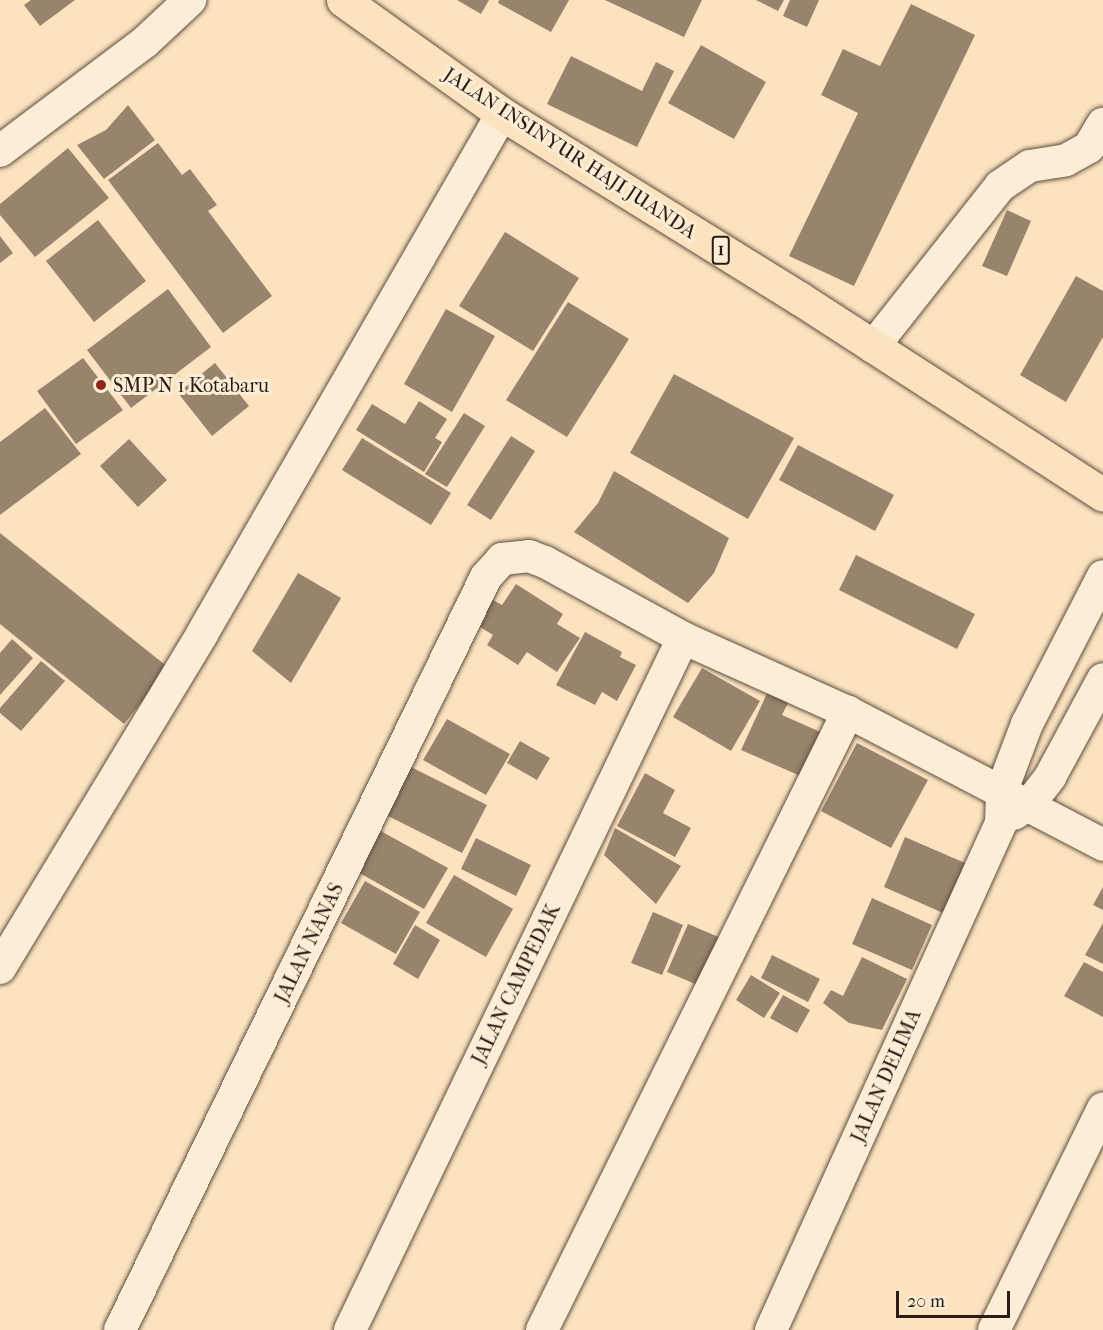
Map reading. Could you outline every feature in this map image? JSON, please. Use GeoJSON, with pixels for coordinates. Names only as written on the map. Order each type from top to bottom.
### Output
{"type":"FeatureCollection","features":[{"type":"Feature","properties":{"kind":"highway","name":"JALAN INSINYUR HAJI JUANDA"},"geometry":{"type":"LineString","coordinates":[[343,0],[502,114],[873,347],[1103,495]]}},
{"type":"Feature","properties":{"kind":"street"},"geometry":{"type":"LineString","coordinates":[[0,151],[145,42],[190,0]]}},
{"type":"Feature","properties":{"kind":"street"},"geometry":{"type":"LineString","coordinates":[[0,968],[202,634],[502,114]]}},
{"type":"Feature","properties":{"kind":"street"},"geometry":{"type":"LineString","coordinates":[[873,347],[1000,186],[1030,166],[1066,160],[1089,147],[1103,124]]}},
{"type":"Feature","properties":{"kind":"street","name":"JALAN NANAS"},"geometry":{"type":"LineString","coordinates":[[120,1330],[486,577],[502,559],[529,556],[545,562],[683,638]]}},
{"type":"Feature","properties":{"kind":"street","name":"JALAN DELIMA"},"geometry":{"type":"LineString","coordinates":[[771,1330],[1001,822],[1002,790],[1027,724],[1103,576]]}},
{"type":"Feature","properties":{"kind":"street"},"geometry":{"type":"LineString","coordinates":[[683,638],[848,712],[1030,803],[1103,845]]}},
{"type":"Feature","properties":{"kind":"street","name":"JALAN CAMPEDAK"},"geometry":{"type":"LineString","coordinates":[[350,1330],[683,638]]}},
{"type":"Feature","properties":{"kind":"street"},"geometry":{"type":"LineString","coordinates":[[1001,822],[1030,803],[1077,731],[1103,679]]}},
{"type":"Feature","properties":{"kind":"street"},"geometry":{"type":"LineString","coordinates":[[542,1330],[848,712]]}},
{"type":"Feature","properties":{"kind":"street"},"geometry":{"type":"LineString","coordinates":[[994,1330],[1103,1108]]}},
{"type":"Feature","properties":{"kind":"building"},"geometry":{"type":"Polygon","coordinates":[[[31,0],[75,0],[40,26],[24,5],[31,0]]]}},
{"type":"Feature","properties":{"kind":"building"},"geometry":{"type":"Polygon","coordinates":[[[457,0],[489,0],[481,14],[457,0]]]}},
{"type":"Feature","properties":{"kind":"building"},"geometry":{"type":"Polygon","coordinates":[[[499,0],[569,0],[551,32],[498,3],[499,0]]]}},
{"type":"Feature","properties":{"kind":"building"},"geometry":{"type":"Polygon","coordinates":[[[605,0],[702,0],[684,37],[605,0]]]}},
{"type":"Feature","properties":{"kind":"building"},"geometry":{"type":"Polygon","coordinates":[[[756,0],[784,0],[778,11],[756,0]]]}},
{"type":"Feature","properties":{"kind":"building"},"geometry":{"type":"Polygon","coordinates":[[[790,0],[819,0],[807,27],[783,16],[790,0]]]}},
{"type":"Feature","properties":{"kind":"building"},"geometry":{"type":"Polygon","coordinates":[[[911,4],[975,35],[854,286],[789,256],[858,113],[821,95],[843,49],[880,66],[911,4]]]}},
{"type":"Feature","properties":{"kind":"building"},"geometry":{"type":"Polygon","coordinates":[[[701,45],[766,82],[734,139],[668,103],[701,45]]]}},
{"type":"Feature","properties":{"kind":"building"},"geometry":{"type":"Polygon","coordinates":[[[571,56],[642,91],[656,62],[674,71],[637,147],[547,104],[571,56]]]}},
{"type":"Feature","properties":{"kind":"building"},"geometry":{"type":"Polygon","coordinates":[[[128,105],[155,140],[104,179],[77,145],[106,130],[128,105]]]}},
{"type":"Feature","properties":{"kind":"building"},"geometry":{"type":"Polygon","coordinates":[[[158,143],[182,175],[190,169],[217,205],[208,211],[272,296],[223,333],[108,180],[158,143]]]}},
{"type":"Feature","properties":{"kind":"building"},"geometry":{"type":"Polygon","coordinates":[[[68,148],[109,198],[35,257],[0,215],[0,204],[68,148]]]}},
{"type":"Feature","properties":{"kind":"building"},"geometry":{"type":"Polygon","coordinates":[[[1007,210],[1031,221],[1007,276],[982,266],[1007,210]]]}},
{"type":"Feature","properties":{"kind":"building"},"geometry":{"type":"Polygon","coordinates":[[[98,220],[146,281],[94,322],[46,261],[98,220]]]}},
{"type":"Feature","properties":{"kind":"building"},"geometry":{"type":"Polygon","coordinates":[[[505,232],[579,278],[533,351],[459,306],[505,232]]]}},
{"type":"Feature","properties":{"kind":"building"},"geometry":{"type":"Polygon","coordinates":[[[0,236],[13,253],[0,263],[0,236]]]}},
{"type":"Feature","properties":{"kind":"building"},"geometry":{"type":"Polygon","coordinates":[[[1076,276],[1103,291],[1103,337],[1066,402],[1020,375],[1076,276]]]}},
{"type":"Feature","properties":{"kind":"building"},"geometry":{"type":"Polygon","coordinates":[[[168,289],[211,347],[131,408],[87,350],[168,289]]]}},
{"type":"Feature","properties":{"kind":"building"},"geometry":{"type":"Polygon","coordinates":[[[568,302],[629,339],[567,437],[506,400],[568,302]]]}},
{"type":"Feature","properties":{"kind":"building"},"geometry":{"type":"Polygon","coordinates":[[[446,309],[495,336],[452,412],[404,384],[446,309]]]}},
{"type":"Feature","properties":{"kind":"building"},"geometry":{"type":"Polygon","coordinates":[[[83,358],[123,410],[76,444],[37,391],[83,358]]]}},
{"type":"Feature","properties":{"kind":"building"},"geometry":{"type":"Polygon","coordinates":[[[215,363],[249,406],[212,436],[178,393],[215,363]]]}},
{"type":"Feature","properties":{"kind":"building"},"geometry":{"type":"Polygon","coordinates":[[[674,374],[794,438],[748,519],[630,453],[674,374]]]}},
{"type":"Feature","properties":{"kind":"building"},"geometry":{"type":"Polygon","coordinates":[[[419,401],[447,419],[435,438],[442,442],[424,472],[356,430],[372,404],[405,424],[419,401]]]}},
{"type":"Feature","properties":{"kind":"building"},"geometry":{"type":"Polygon","coordinates":[[[45,408],[81,454],[0,515],[0,442],[45,408]]]}},
{"type":"Feature","properties":{"kind":"building"},"geometry":{"type":"Polygon","coordinates":[[[464,413],[485,426],[447,487],[425,474],[464,413]]]}},
{"type":"Feature","properties":{"kind":"building"},"geometry":{"type":"Polygon","coordinates":[[[511,436],[535,451],[491,520],[467,505],[511,436]]]}},
{"type":"Feature","properties":{"kind":"building"},"geometry":{"type":"Polygon","coordinates":[[[362,438],[451,493],[431,525],[342,470],[362,438]]]}},
{"type":"Feature","properties":{"kind":"building"},"geometry":{"type":"Polygon","coordinates":[[[129,439],[167,480],[138,507],[100,466],[129,439]]]}},
{"type":"Feature","properties":{"kind":"building"},"geometry":{"type":"Polygon","coordinates":[[[798,445],[894,495],[875,531],[779,480],[798,445]]]}},
{"type":"Feature","properties":{"kind":"building"},"geometry":{"type":"Polygon","coordinates":[[[614,471],[729,538],[714,573],[688,603],[574,532],[598,503],[614,471]]]}},
{"type":"Feature","properties":{"kind":"building"},"geometry":{"type":"Polygon","coordinates":[[[0,533],[169,668],[124,724],[0,624],[0,533]]]}},
{"type":"Feature","properties":{"kind":"building"},"geometry":{"type":"Polygon","coordinates":[[[856,555],[975,614],[957,649],[839,590],[856,555]]]}},
{"type":"Feature","properties":{"kind":"building"},"geometry":{"type":"Polygon","coordinates":[[[298,573],[341,598],[291,683],[252,651],[298,573]]]}},
{"type":"Feature","properties":{"kind":"building"},"geometry":{"type":"Polygon","coordinates":[[[516,584],[563,614],[557,624],[580,638],[557,672],[527,652],[518,665],[487,645],[493,635],[477,625],[493,600],[502,605],[516,584]]]}},
{"type":"Feature","properties":{"kind":"building"},"geometry":{"type":"Polygon","coordinates":[[[585,632],[622,652],[620,657],[636,665],[617,701],[602,692],[595,705],[556,685],[585,632]]]}},
{"type":"Feature","properties":{"kind":"building"},"geometry":{"type":"Polygon","coordinates":[[[12,639],[33,658],[0,695],[0,653],[12,639]]]}},
{"type":"Feature","properties":{"kind":"building"},"geometry":{"type":"Polygon","coordinates":[[[41,661],[65,681],[21,731],[0,713],[0,708],[41,661]]]}},
{"type":"Feature","properties":{"kind":"building"},"geometry":{"type":"Polygon","coordinates":[[[702,668],[760,701],[731,751],[673,717],[702,668]]]}},
{"type":"Feature","properties":{"kind":"building"},"geometry":{"type":"Polygon","coordinates":[[[769,689],[790,699],[782,715],[825,734],[805,778],[741,750],[769,689]]]}},
{"type":"Feature","properties":{"kind":"building"},"geometry":{"type":"Polygon","coordinates":[[[447,719],[510,754],[486,795],[423,760],[447,719]]]}},
{"type":"Feature","properties":{"kind":"building"},"geometry":{"type":"Polygon","coordinates":[[[520,741],[550,758],[537,780],[507,763],[520,741]]]}},
{"type":"Feature","properties":{"kind":"building"},"geometry":{"type":"Polygon","coordinates":[[[857,743],[928,780],[891,848],[821,811],[857,743]]]}},
{"type":"Feature","properties":{"kind":"building"},"geometry":{"type":"Polygon","coordinates":[[[411,767],[487,805],[462,853],[386,815],[411,767]]]}},
{"type":"Feature","properties":{"kind":"building"},"geometry":{"type":"Polygon","coordinates":[[[645,773],[675,790],[663,813],[691,828],[675,857],[617,826],[645,773]]]}},
{"type":"Feature","properties":{"kind":"building"},"geometry":{"type":"Polygon","coordinates":[[[615,828],[681,866],[656,904],[604,855],[615,828]]]}},
{"type":"Feature","properties":{"kind":"building"},"geometry":{"type":"Polygon","coordinates":[[[377,829],[448,868],[424,909],[354,870],[377,829]]]}},
{"type":"Feature","properties":{"kind":"building"},"geometry":{"type":"Polygon","coordinates":[[[905,837],[972,866],[950,916],[884,887],[905,837]]]}},
{"type":"Feature","properties":{"kind":"building"},"geometry":{"type":"Polygon","coordinates":[[[476,838],[531,865],[516,896],[461,869],[476,838]]]}},
{"type":"Feature","properties":{"kind":"building"},"geometry":{"type":"Polygon","coordinates":[[[454,875],[513,909],[486,957],[426,923],[454,875]]]}},
{"type":"Feature","properties":{"kind":"building"},"geometry":{"type":"Polygon","coordinates":[[[365,881],[420,912],[396,954],[341,923],[365,881]]]}},
{"type":"Feature","properties":{"kind":"building"},"geometry":{"type":"Polygon","coordinates":[[[1103,887],[1103,910],[1093,905],[1103,887]]]}},
{"type":"Feature","properties":{"kind":"building"},"geometry":{"type":"Polygon","coordinates":[[[872,898],[932,925],[912,970],[852,944],[872,898]]]}},
{"type":"Feature","properties":{"kind":"building"},"geometry":{"type":"Polygon","coordinates":[[[653,912],[683,925],[662,975],[631,963],[653,912]]]}},
{"type":"Feature","properties":{"kind":"building"},"geometry":{"type":"Polygon","coordinates":[[[1103,923],[1103,964],[1085,955],[1103,923]]]}},
{"type":"Feature","properties":{"kind":"building"},"geometry":{"type":"Polygon","coordinates":[[[688,924],[728,941],[707,989],[667,972],[688,924]]]}},
{"type":"Feature","properties":{"kind":"building"},"geometry":{"type":"Polygon","coordinates":[[[415,925],[440,940],[418,979],[393,964],[415,925]]]}},
{"type":"Feature","properties":{"kind":"building"},"geometry":{"type":"Polygon","coordinates":[[[772,955],[820,979],[808,1002],[761,978],[772,955]]]}},
{"type":"Feature","properties":{"kind":"building"},"geometry":{"type":"Polygon","coordinates":[[[862,957],[907,979],[882,1030],[849,1023],[823,1003],[831,990],[843,996],[862,957]]]}},
{"type":"Feature","properties":{"kind":"building"},"geometry":{"type":"Polygon","coordinates":[[[1084,962],[1103,972],[1103,1017],[1064,996],[1084,962]]]}},
{"type":"Feature","properties":{"kind":"building"},"geometry":{"type":"Polygon","coordinates":[[[751,975],[780,993],[764,1018],[736,1000],[751,975]]]}},
{"type":"Feature","properties":{"kind":"building"},"geometry":{"type":"Polygon","coordinates":[[[783,995],[810,1010],[797,1033],[770,1018],[783,995]]]}},
{"type":"Feature","properties":{"kind":"place","name":"SMP N 1 Kotabaru"},"geometry":{"type":"Point","coordinates":[101,385]}}]}
